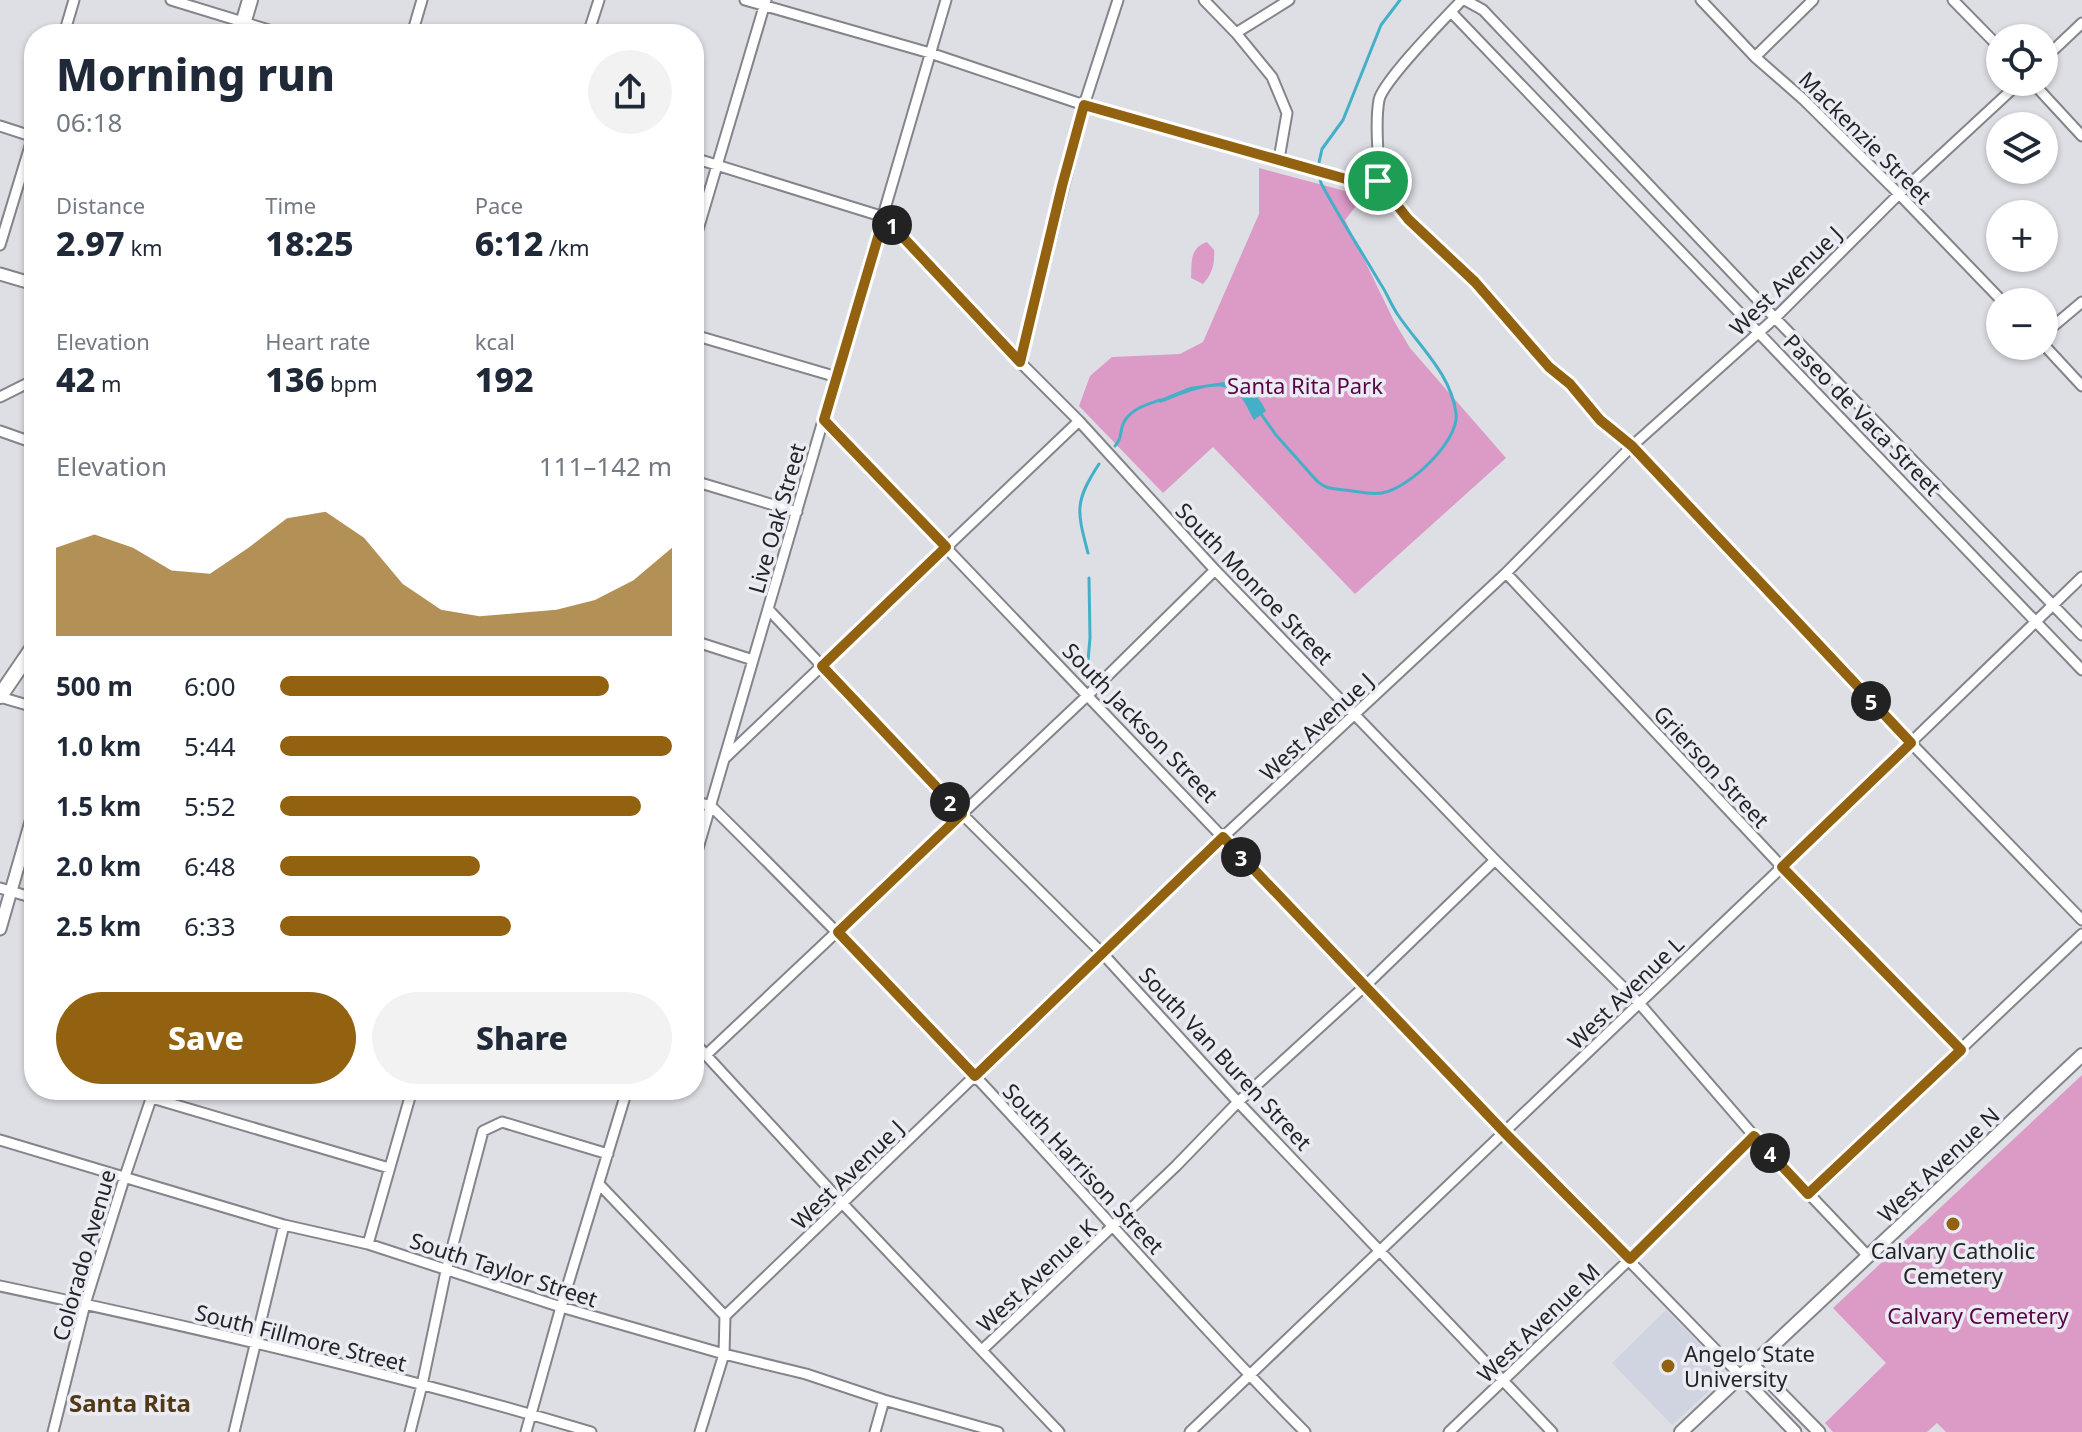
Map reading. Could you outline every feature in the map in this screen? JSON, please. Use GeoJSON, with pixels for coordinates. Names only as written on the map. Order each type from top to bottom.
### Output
{"type":"FeatureCollection","features":[{"type":"Feature","properties":{"kind":"main road"},"geometry":{"type":"LineString","coordinates":[[243,24],[250,0]]}},
{"type":"Feature","properties":{"kind":"main road"},"geometry":{"type":"LineString","coordinates":[[0,697],[24,661]]}},
{"type":"Feature","properties":{"kind":"main road","name":"West Avenue N"},"geometry":{"type":"LineString","coordinates":[[1681,1432],[2082,1055]]}},
{"type":"Feature","properties":{"kind":"street"},"geometry":{"type":"LineString","coordinates":[[67,24],[74,0]]}},
{"type":"Feature","properties":{"kind":"street"},"geometry":{"type":"LineString","coordinates":[[171,0],[232,24]]}},
{"type":"Feature","properties":{"kind":"street"},"geometry":{"type":"LineString","coordinates":[[415,24],[422,0]]}},
{"type":"Feature","properties":{"kind":"street"},"geometry":{"type":"LineString","coordinates":[[591,24],[599,0]]}},
{"type":"Feature","properties":{"kind":"street"},"geometry":{"type":"LineString","coordinates":[[745,0],[765,3],[930,53],[1084,105],[1353,181],[1378,181]]}},
{"type":"Feature","properties":{"kind":"street","name":"Live Oak Street"},"geometry":{"type":"LineString","coordinates":[[704,829],[946,0]]}},
{"type":"Feature","properties":{"kind":"street"},"geometry":{"type":"LineString","coordinates":[[1020,362],[1062,186],[1118,0]]}},
{"type":"Feature","properties":{"kind":"street"},"geometry":{"type":"LineString","coordinates":[[1204,0],[1272,77],[1287,113],[1279,159]]}},
{"type":"Feature","properties":{"kind":"street"},"geometry":{"type":"LineString","coordinates":[[1236,33],[1289,0]]}},
{"type":"Feature","properties":{"kind":"street"},"geometry":{"type":"LineString","coordinates":[[1463,0],[1394,75],[1380,96],[1376,134],[1378,181],[1408,219],[1475,282],[1549,367],[1570,384],[1600,420],[1632,446],[2082,920]]}},
{"type":"Feature","properties":{"kind":"street","name":"Paseo de Vaca Street"},"geometry":{"type":"LineString","coordinates":[[1463,0],[1483,10],[2082,635]]}},
{"type":"Feature","properties":{"kind":"street","name":"Mackenzie Street"},"geometry":{"type":"LineString","coordinates":[[1701,0],[1755,57],[1803,99],[1899,194],[1990,288]]}},
{"type":"Feature","properties":{"kind":"street"},"geometry":{"type":"LineString","coordinates":[[1755,57],[1813,0]]}},
{"type":"Feature","properties":{"kind":"street"},"geometry":{"type":"LineString","coordinates":[[1953,0],[1986,34]]}},
{"type":"Feature","properties":{"kind":"street"},"geometry":{"type":"LineString","coordinates":[[704,209],[765,3]]}},
{"type":"Feature","properties":{"kind":"street","name":"Paseo de Vaca Street"},"geometry":{"type":"LineString","coordinates":[[1451,12],[2082,670]]}},
{"type":"Feature","properties":{"kind":"street"},"geometry":{"type":"LineString","coordinates":[[2058,46],[2082,23]]}},
{"type":"Feature","properties":{"kind":"street","name":"West Avenue J"},"geometry":{"type":"LineString","coordinates":[[725,1316],[1223,837],[1506,573],[1632,446],[1775,318],[1899,194],[2005,96]]}},
{"type":"Feature","properties":{"kind":"street"},"geometry":{"type":"LineString","coordinates":[[2045,96],[2082,136]]}},
{"type":"Feature","properties":{"kind":"street"},"geometry":{"type":"LineString","coordinates":[[0,126],[24,133]]}},
{"type":"Feature","properties":{"kind":"street","name":"South Monroe Street"},"geometry":{"type":"LineString","coordinates":[[704,161],[884,217],[1079,421],[1215,570],[1495,860],[1639,1003],[1754,1136],[1869,1257]]}},
{"type":"Feature","properties":{"kind":"street"},"geometry":{"type":"LineString","coordinates":[[0,245],[24,168]]}},
{"type":"Feature","properties":{"kind":"street"},"geometry":{"type":"LineString","coordinates":[[0,274],[24,281]]}},
{"type":"Feature","properties":{"kind":"street"},"geometry":{"type":"LineString","coordinates":[[2058,322],[2082,302]]}},
{"type":"Feature","properties":{"kind":"street"},"geometry":{"type":"LineString","coordinates":[[704,338],[837,377]]}},
{"type":"Feature","properties":{"kind":"street"},"geometry":{"type":"LineString","coordinates":[[2058,360],[2082,386]]}},
{"type":"Feature","properties":{"kind":"street"},"geometry":{"type":"LineString","coordinates":[[0,397],[24,385]]}},
{"type":"Feature","properties":{"kind":"street","name":"South Jackson Street"},"geometry":{"type":"LineString","coordinates":[[824,420],[1795,1432]]}},
{"type":"Feature","properties":{"kind":"street"},"geometry":{"type":"LineString","coordinates":[[725,758],[1079,421]]}},
{"type":"Feature","properties":{"kind":"street"},"geometry":{"type":"LineString","coordinates":[[0,431],[24,439]]}},
{"type":"Feature","properties":{"kind":"street"},"geometry":{"type":"LineString","coordinates":[[704,484],[797,512]]}},
{"type":"Feature","properties":{"kind":"street"},"geometry":{"type":"LineString","coordinates":[[1059,1432],[706,1055],[1088,695],[1215,570]]}},
{"type":"Feature","properties":{"kind":"street","name":"Grierson Street"},"geometry":{"type":"LineString","coordinates":[[1506,573],[1782,867],[1961,1050]]}},
{"type":"Feature","properties":{"kind":"street","name":"West Avenue L"},"geometry":{"type":"LineString","coordinates":[[1190,1432],[2082,577]]}},
{"type":"Feature","properties":{"kind":"street","name":"South Van Buren Street"},"geometry":{"type":"LineString","coordinates":[[768,609],[962,814],[1103,954],[1238,1102],[1552,1432]]}},
{"type":"Feature","properties":{"kind":"street"},"geometry":{"type":"LineString","coordinates":[[704,644],[753,660]]}},
{"type":"Feature","properties":{"kind":"street"},"geometry":{"type":"LineString","coordinates":[[0,697],[24,704]]}},
{"type":"Feature","properties":{"kind":"street","name":"South Harrison Street"},"geometry":{"type":"LineString","coordinates":[[704,804],[711,806],[838,932],[1114,1226],[1250,1377],[1305,1432]]}},
{"type":"Feature","properties":{"kind":"street"},"geometry":{"type":"LineString","coordinates":[[0,929],[5,889],[24,841]]}},
{"type":"Feature","properties":{"kind":"street","name":"West Avenue K"},"geometry":{"type":"LineString","coordinates":[[982,1350],[1176,1166],[1238,1102],[1365,986],[1495,860]]}},
{"type":"Feature","properties":{"kind":"street"},"geometry":{"type":"LineString","coordinates":[[1808,1194],[2082,934]]}},
{"type":"Feature","properties":{"kind":"street","name":"Colorado Avenue"},"geometry":{"type":"LineString","coordinates":[[53,1432],[85,1304],[151,1100]]}},
{"type":"Feature","properties":{"kind":"street"},"geometry":{"type":"LineString","coordinates":[[172,1100],[389,1168]]}},
{"type":"Feature","properties":{"kind":"street"},"geometry":{"type":"LineString","coordinates":[[368,1244],[409,1100]]}},
{"type":"Feature","properties":{"kind":"street"},"geometry":{"type":"LineString","coordinates":[[526,1432],[624,1100]]}},
{"type":"Feature","properties":{"kind":"street"},"geometry":{"type":"LineString","coordinates":[[410,1432],[446,1271],[483,1131],[502,1122],[608,1154]]}},
{"type":"Feature","properties":{"kind":"street","name":"West Avenue M"},"geometry":{"type":"LineString","coordinates":[[1449,1432],[1754,1136]]}},
{"type":"Feature","properties":{"kind":"street","name":"South Taylor Street"},"geometry":{"type":"LineString","coordinates":[[0,1140],[284,1225],[368,1244],[561,1307],[806,1374],[998,1432]]}},
{"type":"Feature","properties":{"kind":"street"},"geometry":{"type":"LineString","coordinates":[[599,1184],[725,1316],[724,1354],[700,1432]]}},
{"type":"Feature","properties":{"kind":"street"},"geometry":{"type":"LineString","coordinates":[[234,1432],[284,1225]]}},
{"type":"Feature","properties":{"kind":"street","name":"South Fillmore Street"},"geometry":{"type":"LineString","coordinates":[[0,1286],[422,1385],[591,1432]]}},
{"type":"Feature","properties":{"kind":"street"},"geometry":{"type":"LineString","coordinates":[[1753,1365],[1819,1432]]}},
{"type":"Feature","properties":{"kind":"street"},"geometry":{"type":"LineString","coordinates":[[875,1432],[884,1400]]}},
{"type":"Feature","properties":{"kind":"shaded area","name":"Angelo State University"},"geometry":{"type":"Polygon","coordinates":[[[1666,1310],[1725,1373],[1672,1425],[1612,1363],[1666,1310]]]}},
{"type":"Feature","properties":{"kind":"green space","name":"Santa Rita Park"},"geometry":{"type":"Polygon","coordinates":[[[1259,168],[1364,196],[1345,220],[1394,321],[1410,348],[1506,458],[1355,594],[1213,447],[1163,493],[1079,406],[1090,376],[1112,357],[1180,354],[1203,342],[1259,214],[1259,168]]]}},
{"type":"Feature","properties":{"kind":"green space"},"geometry":{"type":"Polygon","coordinates":[[[1207,242],[1214,250],[1214,260],[1211,273],[1203,284],[1191,278],[1192,262],[1197,248],[1207,242]]]}},
{"type":"Feature","properties":{"kind":"green space","name":"Calvary Cemetery"},"geometry":{"type":"Polygon","coordinates":[[[2082,1075],[2082,1432],[1946,1432],[1937,1423],[1927,1432],[1833,1432],[1825,1423],[1886,1363],[1833,1308],[2082,1075]]]}},
{"type":"Feature","properties":{"kind":"water"},"geometry":{"type":"Polygon","coordinates":[[[1231,381],[1252,392],[1266,411],[1254,420],[1236,392],[1219,386],[1198,389],[1160,403],[1158,400],[1190,387],[1231,381]]]}},
{"type":"Feature","properties":{"kind":"waterway"},"geometry":{"type":"LineString","coordinates":[[1318,167],[1322,149],[1343,120],[1381,25],[1400,0]]}},
{"type":"Feature","properties":{"kind":"waterway"},"geometry":{"type":"LineString","coordinates":[[1261,414],[1320,484],[1333,489],[1373,494],[1393,490],[1418,473],[1441,450],[1455,424],[1453,399],[1441,373],[1396,311],[1328,196],[1319,174]]}},
{"type":"Feature","properties":{"kind":"waterway"},"geometry":{"type":"LineString","coordinates":[[1115,446],[1128,416],[1160,400]]}},
{"type":"Feature","properties":{"kind":"waterway"},"geometry":{"type":"LineString","coordinates":[[1088,553],[1080,507],[1085,488],[1099,464]]}},
{"type":"Feature","properties":{"kind":"waterway"},"geometry":{"type":"LineString","coordinates":[[1087,672],[1089,578]]}},
{"type":"Feature","properties":{"kind":"place","name":"Calvary Catholic Cemetery"},"geometry":{"type":"Point","coordinates":[1953,1224]}},
{"type":"Feature","properties":{"kind":"place","name":"Angelo State University"},"geometry":{"type":"Point","coordinates":[1668,1366]}},
{"type":"Feature","properties":{"kind":"district","name":"Santa Rita"},"geometry":{"type":"Point","coordinates":[130,1402]}},
{"type":"Feature","properties":{"kind":"route"},"geometry":{"type":"LineString","coordinates":[[1084,105],[1353,181],[1378,181],[1408,219],[1475,282],[1549,367],[1570,384],[1600,420],[1632,446],[1911,743],[1782,867],[1961,1050],[1808,1194],[1754,1136],[1630,1259],[1505,1133],[1223,837],[975,1076],[838,932],[962,814],[822,666],[946,547],[824,420],[884,217],[1020,362],[1084,105]]}}]}
